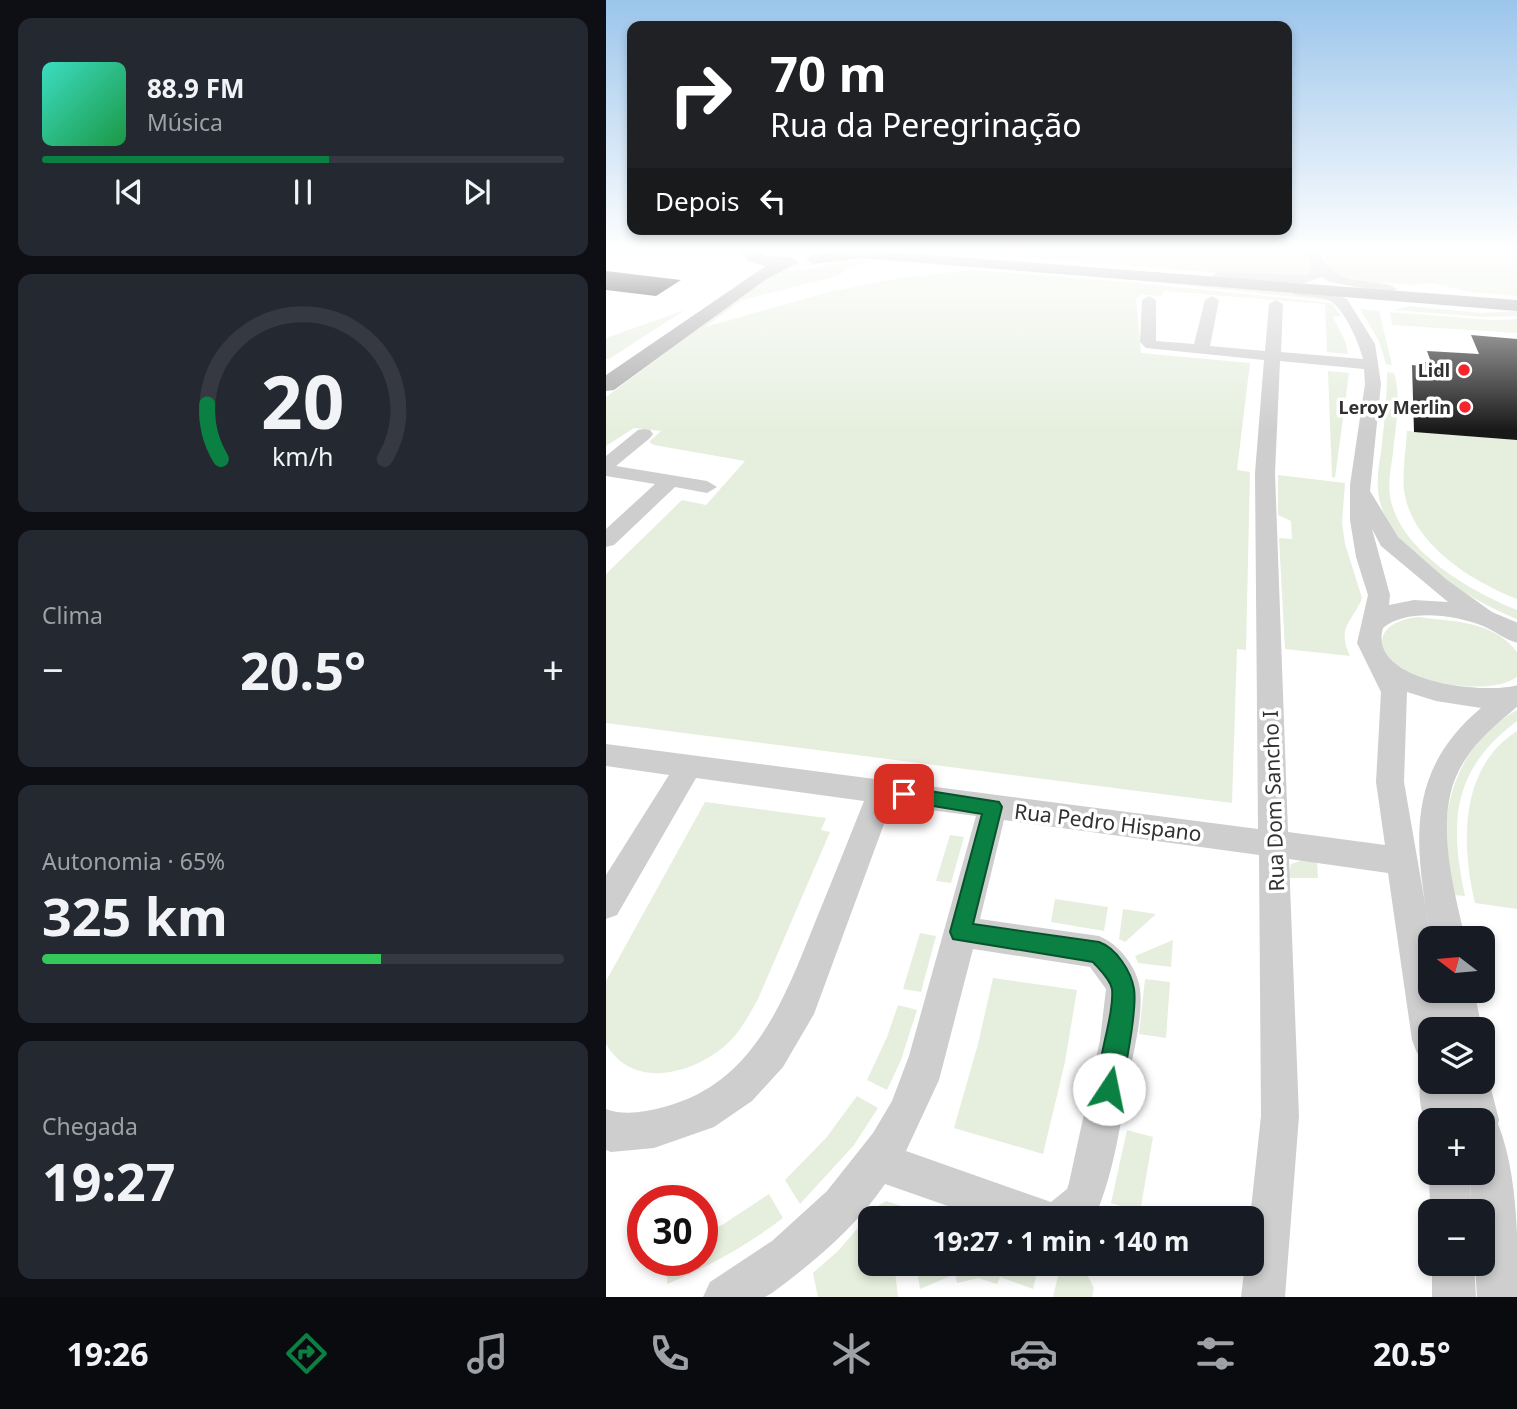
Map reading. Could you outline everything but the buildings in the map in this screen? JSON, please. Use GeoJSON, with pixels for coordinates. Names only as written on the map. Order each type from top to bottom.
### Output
{"type":"FeatureCollection","features":[{"type":"Feature","properties":{"kind":"main road"},"geometry":{"type":"LineString","coordinates":[[606,374],[698,310]]}},
{"type":"Feature","properties":{"kind":"main road"},"geometry":{"type":"LineString","coordinates":[[606,385],[711,310]]}},
{"type":"Feature","properties":{"kind":"street"},"geometry":{"type":"LineString","coordinates":[[1148,310],[1151,345],[1372,365]]}},
{"type":"Feature","properties":{"kind":"street"},"geometry":{"type":"LineString","coordinates":[[1201,349],[1210,310]]}},
{"type":"Feature","properties":{"kind":"street","name":"Rua Dom Sancho I"},"geometry":{"type":"LineString","coordinates":[[1263,1297],[1280,1116],[1265,473],[1276,310]]}},
{"type":"Feature","properties":{"kind":"street"},"geometry":{"type":"LineString","coordinates":[[1348,310],[1367,344],[1372,365],[1373,384],[1360,485],[1360,520],[1367,557],[1379,595],[1368,641],[1394,692],[1390,782],[1427,1017]]}},
{"type":"Feature","properties":{"kind":"street"},"geometry":{"type":"LineString","coordinates":[[606,467],[644,434]]}},
{"type":"Feature","properties":{"kind":"street"},"geometry":{"type":"LineString","coordinates":[[606,467],[707,487]]}},
{"type":"Feature","properties":{"kind":"street"},"geometry":{"type":"LineString","coordinates":[[606,540],[670,481]]}},
{"type":"Feature","properties":{"kind":"street"},"geometry":{"type":"LineString","coordinates":[[1360,485],[1389,541],[1440,585],[1507,628]]}},
{"type":"Feature","properties":{"kind":"street"},"geometry":{"type":"LineString","coordinates":[[1375,620],[1398,609],[1414,608],[1472,614],[1507,628]]}},
{"type":"Feature","properties":{"kind":"street"},"geometry":{"type":"LineString","coordinates":[[1381,665],[1402,680],[1429,691],[1494,699],[1514,696]]}},
{"type":"Feature","properties":{"kind":"street"},"geometry":{"type":"LineString","coordinates":[[1446,926],[1432,849],[1434,809],[1444,772],[1468,735],[1514,696]]}},
{"type":"Feature","properties":{"kind":"street","name":"Rua Pedro Hispano"},"geometry":{"type":"LineString","coordinates":[[606,755],[1403,861]]}},
{"type":"Feature","properties":{"kind":"street"},"geometry":{"type":"LineString","coordinates":[[606,904],[689,766]]}},
{"type":"Feature","properties":{"kind":"street"},"geometry":{"type":"LineString","coordinates":[[608,1135],[653,1129],[687,1119],[723,1099],[755,1076],[779,1044],[796,1014],[881,791]]}},
{"type":"Feature","properties":{"kind":"street"},"geometry":{"type":"LineString","coordinates":[[726,1297],[761,1278],[806,1241],[852,1195],[878,1161],[906,1112],[919,1082],[993,807]]}},
{"type":"Feature","properties":{"kind":"street"},"geometry":{"type":"LineString","coordinates":[[961,932],[1099,952],[1117,973],[1123,989],[1118,1040],[1089,1183],[1078,1206]]}},
{"type":"Feature","properties":{"kind":"street"},"geometry":{"type":"LineString","coordinates":[[878,1161],[1006,1206]]}},
{"type":"Feature","properties":{"kind":"street"},"geometry":{"type":"LineString","coordinates":[[1491,1185],[1499,1297]]}},
{"type":"Feature","properties":{"kind":"street"},"geometry":{"type":"LineString","coordinates":[[1454,1276],[1455,1297]]}},
{"type":"Feature","properties":{"kind":"green space"},"geometry":{"type":"Polygon","coordinates":[[[685,310],[609,359],[606,359],[606,338],[685,310]]]}},
{"type":"Feature","properties":{"kind":"green space"},"geometry":{"type":"Polygon","coordinates":[[[724,310],[729,310],[705,327],[767,310],[1137,310],[1141,353],[1250,363],[1237,470],[1250,472],[1246,650],[1237,649],[1232,803],[606,723],[606,574],[682,500],[706,505],[745,461],[654,445],[649,442],[661,431],[634,428],[606,446],[606,397],[724,310]]]}},
{"type":"Feature","properties":{"kind":"green space"},"geometry":{"type":"Polygon","coordinates":[[[1325,310],[1337,310],[1341,316],[1333,317],[1346,343],[1348,354],[1327,352],[1325,310]]]}},
{"type":"Feature","properties":{"kind":"green space"},"geometry":{"type":"Polygon","coordinates":[[[1360,310],[1379,311],[1392,365],[1386,364],[1379,341],[1360,310]]]}},
{"type":"Feature","properties":{"kind":"green space"},"geometry":{"type":"Polygon","coordinates":[[[1393,310],[1445,310],[1481,313],[1517,311],[1517,316],[1484,317],[1393,310]]]}},
{"type":"Feature","properties":{"kind":"green space"},"geometry":{"type":"Polygon","coordinates":[[[1390,312],[1492,320],[1517,319],[1517,333],[1392,325],[1390,312]]]}},
{"type":"Feature","properties":{"kind":"green space"},"geometry":{"type":"Polygon","coordinates":[[[1328,371],[1349,373],[1335,478],[1332,477],[1328,371]]]}},
{"type":"Feature","properties":{"kind":"green space"},"geometry":{"type":"Polygon","coordinates":[[[1387,372],[1394,373],[1398,393],[1389,489],[1398,520],[1424,554],[1480,593],[1517,610],[1517,619],[1475,599],[1431,570],[1395,533],[1383,512],[1378,480],[1387,372]]]}},
{"type":"Feature","properties":{"kind":"green space"},"geometry":{"type":"Polygon","coordinates":[[[1407,431],[1517,440],[1517,599],[1482,583],[1448,560],[1421,531],[1405,496],[1407,431]]]}},
{"type":"Feature","properties":{"kind":"green space"},"geometry":{"type":"Polygon","coordinates":[[[1278,475],[1345,483],[1342,523],[1345,544],[1362,598],[1345,631],[1350,656],[1285,649],[1279,538],[1292,539],[1291,521],[1278,515],[1278,475]]]}},
{"type":"Feature","properties":{"kind":"green space"},"geometry":{"type":"Polygon","coordinates":[[[1419,617],[1460,622],[1497,634],[1517,652],[1517,677],[1492,686],[1459,686],[1427,679],[1402,668],[1385,651],[1383,635],[1396,623],[1419,617]]]}},
{"type":"Feature","properties":{"kind":"green space"},"geometry":{"type":"Polygon","coordinates":[[[1517,710],[1517,721],[1479,758],[1468,778],[1457,821],[1457,844],[1465,896],[1454,895],[1448,865],[1446,826],[1454,786],[1472,750],[1484,735],[1499,721],[1517,710]]]}},
{"type":"Feature","properties":{"kind":"green space"},"geometry":{"type":"Polygon","coordinates":[[[1517,731],[1517,909],[1475,903],[1467,856],[1467,832],[1469,809],[1484,765],[1498,747],[1517,731]]]}},
{"type":"Feature","properties":{"kind":"green space"},"geometry":{"type":"Polygon","coordinates":[[[705,802],[826,818],[821,830],[830,832],[758,999],[737,1033],[728,1043],[699,1063],[665,1073],[648,1073],[632,1068],[618,1059],[606,1044],[606,981],[705,802]]]}},
{"type":"Feature","properties":{"kind":"green space"},"geometry":{"type":"Polygon","coordinates":[[[950,835],[964,837],[951,883],[936,881],[950,835]]]}},
{"type":"Feature","properties":{"kind":"green space"},"geometry":{"type":"Polygon","coordinates":[[[1303,860],[1317,861],[1318,878],[1287,878],[1291,864],[1303,860]]]}},
{"type":"Feature","properties":{"kind":"green space"},"geometry":{"type":"Polygon","coordinates":[[[1055,899],[1108,907],[1104,931],[1051,922],[1055,899]]]}},
{"type":"Feature","properties":{"kind":"green space"},"geometry":{"type":"Polygon","coordinates":[[[1123,909],[1156,914],[1125,942],[1119,939],[1123,909]]]}},
{"type":"Feature","properties":{"kind":"green space"},"geometry":{"type":"Polygon","coordinates":[[[920,933],[936,936],[921,992],[903,989],[920,933]]]}},
{"type":"Feature","properties":{"kind":"green space"},"geometry":{"type":"Polygon","coordinates":[[[1173,940],[1171,967],[1138,963],[1135,956],[1173,940]]]}},
{"type":"Feature","properties":{"kind":"green space"},"geometry":{"type":"Polygon","coordinates":[[[993,978],[1077,990],[1065,1062],[1043,1154],[954,1128],[993,978]]]}},
{"type":"Feature","properties":{"kind":"green space"},"geometry":{"type":"Polygon","coordinates":[[[1145,979],[1170,982],[1166,1038],[1139,1034],[1145,979]]]}},
{"type":"Feature","properties":{"kind":"green space"},"geometry":{"type":"Polygon","coordinates":[[[898,1005],[917,1010],[901,1060],[887,1090],[867,1080],[898,1005]]]}},
{"type":"Feature","properties":{"kind":"green space"},"geometry":{"type":"Polygon","coordinates":[[[857,1096],[878,1108],[854,1145],[800,1204],[785,1180],[826,1138],[857,1096]]]}},
{"type":"Feature","properties":{"kind":"green space"},"geometry":{"type":"Polygon","coordinates":[[[1127,1130],[1153,1137],[1141,1206],[1111,1203],[1127,1130]]]}},
{"type":"Feature","properties":{"kind":"green space"},"geometry":{"type":"Polygon","coordinates":[[[769,1194],[783,1218],[718,1260],[718,1227],[769,1194]]]}},
{"type":"Feature","properties":{"kind":"green space"},"geometry":{"type":"Polygon","coordinates":[[[886,1201],[902,1206],[878,1206],[886,1201]]]}},
{"type":"Feature","properties":{"kind":"green space"},"geometry":{"type":"Polygon","coordinates":[[[858,1228],[858,1276],[895,1276],[898,1297],[818,1297],[813,1273],[838,1251],[858,1228]]]}},
{"type":"Feature","properties":{"kind":"green space"},"geometry":{"type":"Polygon","coordinates":[[[667,1276],[685,1276],[667,1284],[667,1276]]]}},
{"type":"Feature","properties":{"kind":"green space"},"geometry":{"type":"Polygon","coordinates":[[[918,1276],[950,1276],[920,1289],[918,1276]]]}},
{"type":"Feature","properties":{"kind":"green space"},"geometry":{"type":"Polygon","coordinates":[[[955,1276],[1036,1276],[1033,1289],[1000,1277],[997,1284],[978,1278],[957,1283],[955,1276]]]}},
{"type":"Feature","properties":{"kind":"green space"},"geometry":{"type":"Polygon","coordinates":[[[1058,1276],[1088,1276],[1094,1288],[1092,1297],[1053,1297],[1058,1276]]]}},
{"type":"Feature","properties":{"kind":"place","name":"Lidl"},"geometry":{"type":"Point","coordinates":[1464,370]}},
{"type":"Feature","properties":{"kind":"place","name":"Leroy Merlin"},"geometry":{"type":"Point","coordinates":[1465,407]}},
{"type":"Feature","properties":{"kind":"route"},"geometry":{"type":"LineString","coordinates":[[904,794],[993,807],[961,932],[1099,952],[1117,973],[1123,989],[1118,1040],[1109,1089]]}}]}
